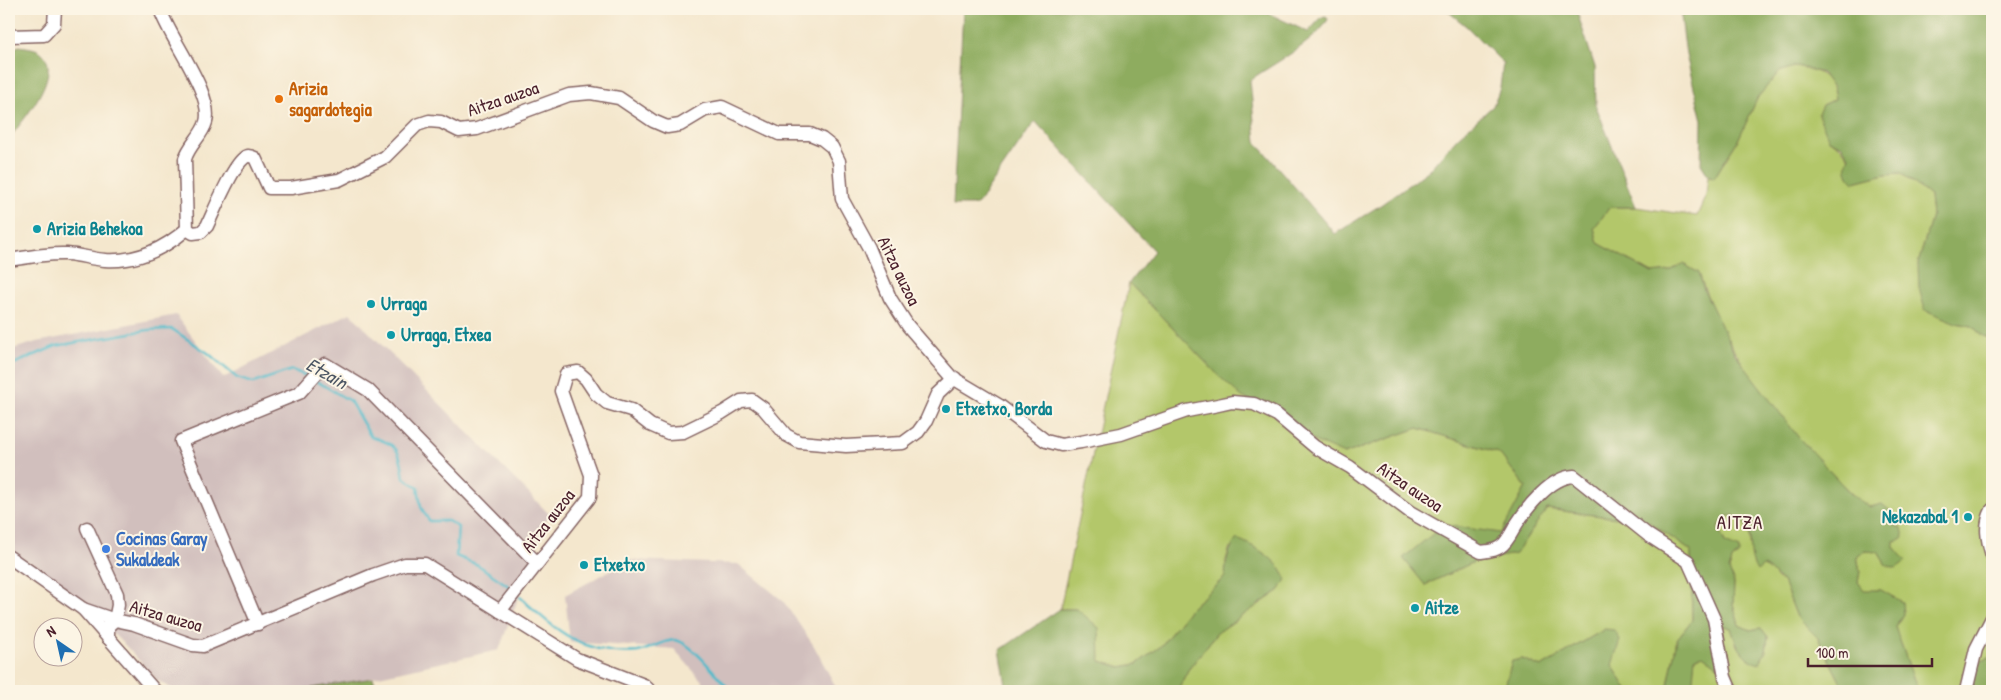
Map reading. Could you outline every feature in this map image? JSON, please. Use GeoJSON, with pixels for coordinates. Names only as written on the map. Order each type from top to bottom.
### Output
{"type":"FeatureCollection","features":[{"type":"Feature","properties":{"kind":"street"},"geometry":{"type":"LineString","coordinates":[[9,36],[44,35],[54,24],[55,9]]}},
{"type":"Feature","properties":{"kind":"street"},"geometry":{"type":"LineString","coordinates":[[9,260],[63,254],[105,260],[124,260],[158,249],[187,229],[184,159],[187,151],[206,124],[206,106],[177,43],[164,24],[160,9]]}},
{"type":"Feature","properties":{"kind":"street","name":"Aitza auzoa"},"geometry":{"type":"LineString","coordinates":[[187,229],[193,233],[201,232],[207,226],[232,175],[243,158],[248,156],[255,158],[269,188],[291,188],[339,180],[385,157],[417,126],[429,121],[441,122],[459,131],[477,129],[569,95],[592,93],[619,98],[653,121],[667,127],[680,125],[705,110],[722,106],[779,134],[810,134],[822,139],[832,147],[840,161],[842,198],[869,248],[890,298],[908,326],[955,378],[986,397],[1046,441],[1061,445],[1121,434],[1187,411],[1218,404],[1232,402],[1254,404],[1277,415],[1315,447],[1350,468],[1410,512],[1481,552],[1491,552],[1502,546],[1523,515],[1538,498],[1563,476],[1574,476],[1648,535],[1688,561],[1714,619],[1725,676],[1731,691]]}},
{"type":"Feature","properties":{"kind":"street"},"geometry":{"type":"LineString","coordinates":[[258,624],[181,441],[299,393],[325,364],[368,390],[383,408],[537,563]]}},
{"type":"Feature","properties":{"kind":"street","name":"Aitza auzoa"},"geometry":{"type":"LineString","coordinates":[[500,611],[590,497],[591,475],[561,391],[566,374],[578,372],[586,379],[596,394],[608,402],[631,410],[650,425],[668,433],[683,432],[722,413],[741,400],[752,400],[763,408],[786,436],[799,442],[846,446],[903,443],[918,432],[926,421],[938,394],[955,378]]}},
{"type":"Feature","properties":{"kind":"street"},"geometry":{"type":"LineString","coordinates":[[1992,510],[1987,524],[1986,538],[1992,555]]}},
{"type":"Feature","properties":{"kind":"street"},"geometry":{"type":"LineString","coordinates":[[83,609],[114,620],[118,605],[117,594],[87,528]]}},
{"type":"Feature","properties":{"kind":"street"},"geometry":{"type":"LineString","coordinates":[[9,556],[83,609],[155,691]]}},
{"type":"Feature","properties":{"kind":"street","name":"Aitza auzoa"},"geometry":{"type":"LineString","coordinates":[[108,638],[108,626],[114,620],[198,646],[213,643],[373,575],[405,564],[425,564],[577,659],[644,685],[650,691]]}},
{"type":"Feature","properties":{"kind":"street"},"geometry":{"type":"LineString","coordinates":[[1966,691],[1976,649],[1992,618]]}},
{"type":"Feature","properties":{"kind":"shaded area"},"geometry":{"type":"Polygon","coordinates":[[[350,313],[549,514],[499,650],[337,685],[294,691],[176,691],[157,680],[123,643],[49,575],[9,550],[9,350],[37,342],[176,315],[223,378],[350,313]]]}},
{"type":"Feature","properties":{"kind":"shaded area"},"geometry":{"type":"Polygon","coordinates":[[[630,560],[738,564],[783,601],[814,646],[838,691],[711,691],[674,649],[570,642],[565,595],[630,560]]]}},
{"type":"Feature","properties":{"kind":"green space"},"geometry":{"type":"Polygon","coordinates":[[[963,9],[1259,9],[1308,32],[1322,17],[1326,16],[1328,19],[1315,36],[1250,80],[1256,142],[1335,234],[1382,204],[1428,171],[1457,138],[1493,106],[1500,88],[1503,63],[1466,26],[1445,9],[1576,9],[1595,67],[1596,106],[1636,207],[1610,207],[1594,228],[1598,243],[1652,273],[1670,271],[1683,264],[1699,273],[1704,290],[1735,354],[1799,438],[1853,496],[1870,507],[1882,504],[1895,515],[1895,526],[1902,528],[1904,538],[1894,541],[1894,547],[1906,561],[1896,568],[1886,565],[1878,552],[1865,551],[1857,557],[1860,571],[1858,582],[1864,590],[1881,590],[1902,602],[1903,614],[1895,627],[1918,691],[1845,691],[1818,638],[1797,617],[1783,581],[1763,566],[1757,571],[1751,555],[1747,528],[1734,515],[1725,517],[1718,528],[1725,543],[1739,549],[1739,554],[1732,560],[1729,570],[1734,583],[1733,604],[1739,625],[1750,630],[1761,628],[1768,637],[1766,651],[1759,664],[1753,661],[1740,650],[1731,628],[1721,625],[1718,666],[1703,655],[1695,657],[1692,691],[1667,691],[1677,639],[1692,620],[1691,551],[1649,522],[1547,509],[1515,554],[1476,561],[1425,585],[1403,558],[1444,525],[1501,533],[1526,487],[1499,453],[1418,428],[1344,454],[1312,440],[1282,415],[1242,397],[1221,378],[1129,283],[1154,251],[1035,121],[977,205],[953,205],[963,9]]]}},
{"type":"Feature","properties":{"kind":"green space"},"geometry":{"type":"Polygon","coordinates":[[[1680,9],[1992,9],[1992,339],[1983,336],[1972,326],[1956,323],[1925,310],[1919,288],[1918,264],[1932,216],[1930,196],[1901,173],[1885,174],[1854,182],[1851,179],[1847,170],[1849,156],[1842,146],[1829,140],[1818,114],[1822,105],[1835,99],[1833,88],[1822,73],[1797,66],[1779,72],[1758,97],[1738,140],[1714,178],[1708,175],[1701,164],[1702,120],[1686,55],[1680,9]]]}},
{"type":"Feature","properties":{"kind":"green space"},"geometry":{"type":"Polygon","coordinates":[[[19,46],[41,52],[47,61],[48,72],[39,97],[9,139],[9,50],[19,46]]]}},
{"type":"Feature","properties":{"kind":"green space"},"geometry":{"type":"Polygon","coordinates":[[[1797,66],[1818,72],[1830,84],[1835,99],[1822,105],[1829,140],[1846,152],[1852,168],[1854,182],[1885,174],[1901,173],[1930,196],[1932,216],[1918,264],[1956,323],[1972,326],[1983,336],[1992,339],[1992,657],[1979,662],[1962,691],[1918,691],[1895,627],[1903,614],[1881,590],[1864,591],[1858,582],[1860,571],[1857,556],[1865,551],[1878,552],[1886,565],[1894,541],[1904,538],[1852,494],[1783,420],[1742,363],[1725,334],[1710,303],[1699,273],[1683,264],[1670,271],[1652,273],[1598,243],[1594,228],[1610,207],[1636,207],[1697,216],[1706,195],[1708,175],[1714,178],[1738,140],[1758,97],[1779,71],[1797,66]]]}},
{"type":"Feature","properties":{"kind":"green space"},"geometry":{"type":"Polygon","coordinates":[[[1129,283],[1221,378],[1344,454],[1418,428],[1499,453],[1526,487],[1501,534],[1443,525],[1425,585],[1476,561],[1515,554],[1546,509],[1649,522],[1691,551],[1692,620],[1677,639],[1667,691],[1628,691],[1612,665],[1605,629],[1541,667],[1523,659],[1512,661],[1504,691],[1177,691],[1188,670],[1217,633],[1280,590],[1230,547],[1226,560],[1225,577],[1190,609],[1161,646],[1137,664],[1121,667],[1100,661],[1077,609],[1060,609],[1129,283]]]}},
{"type":"Feature","properties":{"kind":"green space"},"geometry":{"type":"Polygon","coordinates":[[[1734,515],[1741,519],[1750,532],[1750,546],[1763,566],[1770,569],[1777,579],[1783,581],[1797,617],[1818,638],[1845,691],[1691,691],[1695,657],[1703,655],[1718,666],[1721,625],[1731,628],[1737,646],[1766,651],[1768,637],[1761,628],[1750,630],[1739,625],[1733,604],[1734,583],[1729,570],[1732,560],[1739,554],[1725,543],[1718,528],[1725,517],[1734,515]]]}},
{"type":"Feature","properties":{"kind":"green space"},"geometry":{"type":"Polygon","coordinates":[[[1237,539],[1266,554],[1283,572],[1286,579],[1280,590],[1217,633],[1188,670],[1177,691],[1007,691],[1000,650],[1060,609],[1077,609],[1099,628],[1100,661],[1121,667],[1137,664],[1161,646],[1190,609],[1225,577],[1228,557],[1237,539]]]}},
{"type":"Feature","properties":{"kind":"green space"},"geometry":{"type":"Polygon","coordinates":[[[1605,629],[1614,630],[1620,640],[1612,665],[1628,691],[1504,691],[1512,661],[1522,659],[1541,667],[1605,629]]]}},
{"type":"Feature","properties":{"kind":"green space"},"geometry":{"type":"Polygon","coordinates":[[[1992,657],[1992,691],[1962,691],[1979,662],[1992,657]]]}},
{"type":"Feature","properties":{"kind":"green space"},"geometry":{"type":"Polygon","coordinates":[[[373,678],[378,691],[294,691],[373,678]]]}},
{"type":"Feature","properties":{"kind":"waterway","name":"Etzain"},"geometry":{"type":"LineString","coordinates":[[9,366],[56,346],[148,330],[172,329],[208,353],[237,378],[253,383],[292,370],[309,377]]}},
{"type":"Feature","properties":{"kind":"waterway","name":"Etzain"},"geometry":{"type":"LineString","coordinates":[[316,381],[350,401],[371,437],[393,446],[399,455],[404,478],[418,487],[421,507],[429,521],[448,521],[458,527],[456,556],[478,565],[510,587]]}},
{"type":"Feature","properties":{"kind":"waterway","name":"Etzain"},"geometry":{"type":"LineString","coordinates":[[520,597],[546,620],[573,639],[603,650],[638,652],[670,640],[682,642],[697,654],[731,691]]}},
{"type":"Feature","properties":{"kind":"place","name":"Arizia sagardotegia"},"geometry":{"type":"Point","coordinates":[279,99]}},
{"type":"Feature","properties":{"kind":"place","name":"Arizia Behekoa"},"geometry":{"type":"Point","coordinates":[37,229]}},
{"type":"Feature","properties":{"kind":"place","name":"Urraga"},"geometry":{"type":"Point","coordinates":[371,304]}},
{"type":"Feature","properties":{"kind":"place","name":"Urraga, Etxea"},"geometry":{"type":"Point","coordinates":[391,335]}},
{"type":"Feature","properties":{"kind":"place","name":"Etxetxo, Borda"},"geometry":{"type":"Point","coordinates":[946,409]}},
{"type":"Feature","properties":{"kind":"place","name":"Nekazabal 1"},"geometry":{"type":"Point","coordinates":[1968,517]}},
{"type":"Feature","properties":{"kind":"place","name":"Cocinas Garay Sukaldeak"},"geometry":{"type":"Point","coordinates":[106,549]}},
{"type":"Feature","properties":{"kind":"place","name":"Etxetxo"},"geometry":{"type":"Point","coordinates":[584,565]}},
{"type":"Feature","properties":{"kind":"place","name":"Aitze"},"geometry":{"type":"Point","coordinates":[1415,608]}},
{"type":"Feature","properties":{"kind":"district","name":"AITZA"},"geometry":{"type":"Point","coordinates":[1740,522]}}]}
